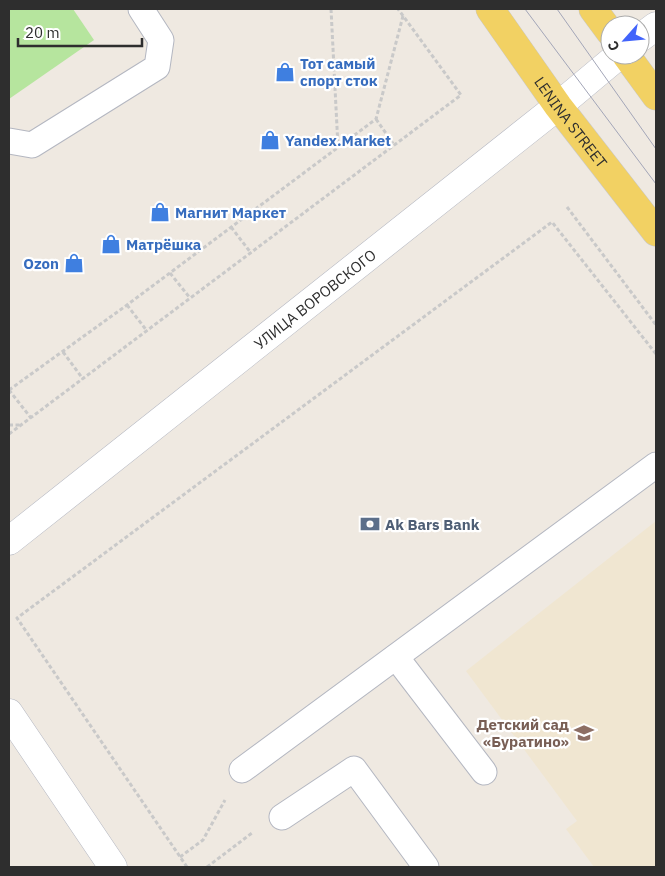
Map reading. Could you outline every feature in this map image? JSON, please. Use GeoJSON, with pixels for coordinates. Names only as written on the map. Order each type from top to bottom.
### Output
{"type":"FeatureCollection","features":[{"type":"Feature","properties":{"kind":"main road","name":"LENINA STREET"},"geometry":{"type":"LineString","coordinates":[[490,9],[558,106],[656,232]]}},
{"type":"Feature","properties":{"kind":"main road","name":"УЛИЦА ВОРОВСКОГО"},"geometry":{"type":"LineString","coordinates":[[9,541],[558,106],[607,65]]}},
{"type":"Feature","properties":{"kind":"main road"},"geometry":{"type":"LineString","coordinates":[[633,65],[656,96]]}},
{"type":"Feature","properties":{"kind":"main road"},"geometry":{"type":"LineString","coordinates":[[9,713],[113,867]]}},
{"type":"Feature","properties":{"kind":"lane"},"geometry":{"type":"LineString","coordinates":[[9,141],[32,145],[157,67],[161,40],[141,9]]}},
{"type":"Feature","properties":{"kind":"lane"},"geometry":{"type":"LineString","coordinates":[[242,770],[656,465]]}},
{"type":"Feature","properties":{"kind":"lane"},"geometry":{"type":"LineString","coordinates":[[396,657],[484,772]]}},
{"type":"Feature","properties":{"kind":"lane"},"geometry":{"type":"LineString","coordinates":[[282,817],[354,769],[426,867]]}},
{"type":"Feature","properties":{"kind":"path"},"geometry":{"type":"LineString","coordinates":[[331,9],[338,148]]}},
{"type":"Feature","properties":{"kind":"path"},"geometry":{"type":"LineString","coordinates":[[9,434],[461,95],[398,9]]}},
{"type":"Feature","properties":{"kind":"path"},"geometry":{"type":"LineString","coordinates":[[31,418],[9,390],[127,305],[376,119],[403,16]]}},
{"type":"Feature","properties":{"kind":"path"},"geometry":{"type":"LineString","coordinates":[[376,119],[394,145]]}},
{"type":"Feature","properties":{"kind":"path"},"geometry":{"type":"LineString","coordinates":[[566,207],[656,324]]}},
{"type":"Feature","properties":{"kind":"path"},"geometry":{"type":"LineString","coordinates":[[187,867],[17,618],[552,222],[656,354]]}},
{"type":"Feature","properties":{"kind":"path"},"geometry":{"type":"LineString","coordinates":[[232,227],[250,252]]}},
{"type":"Feature","properties":{"kind":"path"},"geometry":{"type":"LineString","coordinates":[[170,273],[190,298]]}},
{"type":"Feature","properties":{"kind":"path"},"geometry":{"type":"LineString","coordinates":[[127,305],[146,331]]}},
{"type":"Feature","properties":{"kind":"path"},"geometry":{"type":"LineString","coordinates":[[63,352],[83,379]]}},
{"type":"Feature","properties":{"kind":"path"},"geometry":{"type":"LineString","coordinates":[[9,425],[21,425]]}},
{"type":"Feature","properties":{"kind":"path"},"geometry":{"type":"LineString","coordinates":[[180,857],[203,840],[242,770]]}},
{"type":"Feature","properties":{"kind":"path"},"geometry":{"type":"LineString","coordinates":[[207,867],[259,828],[282,817]]}},
{"type":"Feature","properties":{"kind":"shaded area","name":"Детский сад «Буратино»"},"geometry":{"type":"Polygon","coordinates":[[[656,521],[656,867],[594,867],[566,829],[577,821],[466,671],[656,521]]]}},
{"type":"Feature","properties":{"kind":"green space"},"geometry":{"type":"Polygon","coordinates":[[[9,9],[73,9],[94,40],[9,99],[9,9]]]}},
{"type":"Feature","properties":{"kind":"tram line"},"geometry":{"type":"LineString","coordinates":[[525,9],[656,184]]}},
{"type":"Feature","properties":{"kind":"tram line"},"geometry":{"type":"LineString","coordinates":[[557,9],[656,149]]}},
{"type":"Feature","properties":{"kind":"place","name":"Тот самый спорт сток"},"geometry":{"type":"Point","coordinates":[285,72]}},
{"type":"Feature","properties":{"kind":"place","name":"Yandex.Market"},"geometry":{"type":"Point","coordinates":[270,140]}},
{"type":"Feature","properties":{"kind":"place","name":"Магнит Маркет"},"geometry":{"type":"Point","coordinates":[160,212]}},
{"type":"Feature","properties":{"kind":"place","name":"Матрёшка"},"geometry":{"type":"Point","coordinates":[111,244]}},
{"type":"Feature","properties":{"kind":"place","name":"Ozon"},"geometry":{"type":"Point","coordinates":[74,263]}},
{"type":"Feature","properties":{"kind":"place","name":"Ak Bars Bank"},"geometry":{"type":"Point","coordinates":[370,524]}},
{"type":"Feature","properties":{"kind":"place","name":"Детский сад «Буратино»"},"geometry":{"type":"Point","coordinates":[584,733]}}]}
